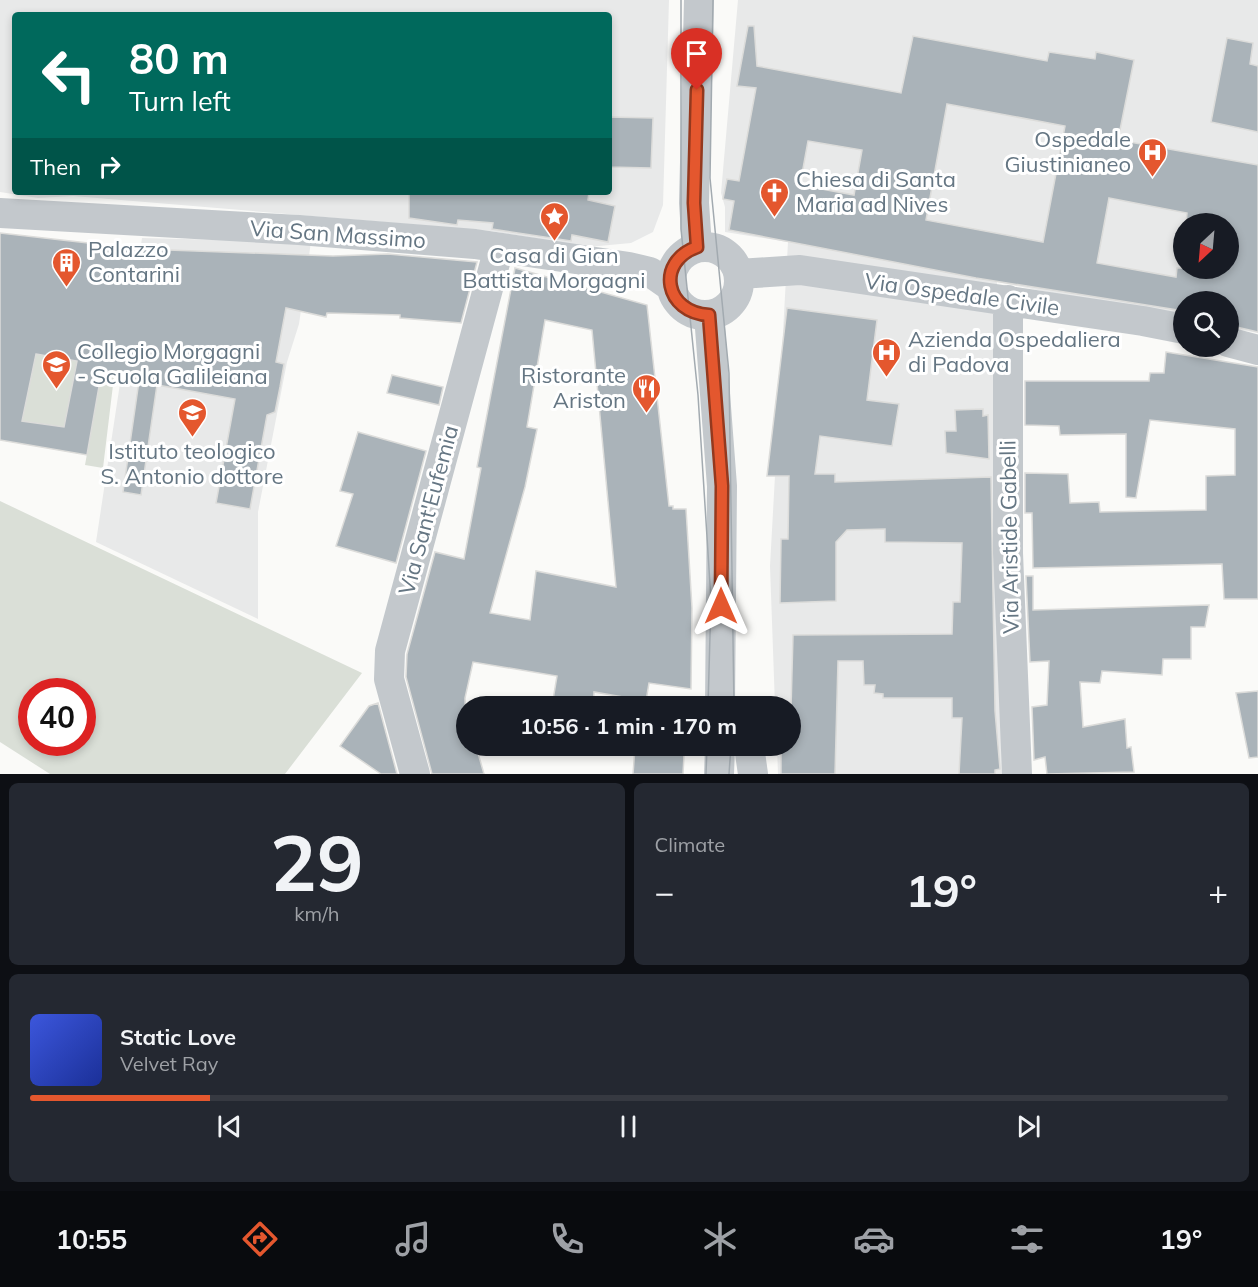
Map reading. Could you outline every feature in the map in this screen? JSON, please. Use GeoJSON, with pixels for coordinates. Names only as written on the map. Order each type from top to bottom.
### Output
{"type":"FeatureCollection","features":[{"type":"Feature","properties":{"kind":"street"},"geometry":{"type":"LineString","coordinates":[[697,247],[694,203],[699,0]]}},
{"type":"Feature","properties":{"kind":"street","name":"Via San Massimo"},"geometry":{"type":"LineString","coordinates":[[0,213],[299,230],[499,248],[629,267],[650,272],[670,286]]}},
{"type":"Feature","properties":{"kind":"street"},"geometry":{"type":"LineString","coordinates":[[697,247],[712,247],[726,253],[739,274],[738,293],[733,302],[726,309],[709,315],[687,310],[679,304],[670,286],[670,275],[679,257],[697,247]]}},
{"type":"Feature","properties":{"kind":"street","name":"Via Sant'Eufemia"},"geometry":{"type":"LineString","coordinates":[[415,774],[389,679],[390,651],[499,248]]}},
{"type":"Feature","properties":{"kind":"street","name":"Via Ospedale Civile"},"geometry":{"type":"LineString","coordinates":[[739,274],[800,270],[1008,300],[1173,327]]}},
{"type":"Feature","properties":{"kind":"street","name":"Via Aristide Gabelli"},"geometry":{"type":"LineString","coordinates":[[1008,300],[1006,369],[1008,553],[1017,774]]}},
{"type":"Feature","properties":{"kind":"street"},"geometry":{"type":"LineString","coordinates":[[709,315],[722,486],[720,696]]}},
{"type":"Feature","properties":{"kind":"street"},"geometry":{"type":"LineString","coordinates":[[1239,345],[1258,350]]}},
{"type":"Feature","properties":{"kind":"street"},"geometry":{"type":"LineString","coordinates":[[719,774],[720,756]]}},
{"type":"Feature","properties":{"kind":"street"},"geometry":{"type":"LineString","coordinates":[[750,756],[753,774]]}},
{"type":"Feature","properties":{"kind":"shaded area"},"geometry":{"type":"Polygon","coordinates":[[[0,0],[669,0],[663,205],[653,232],[631,243],[588,247],[491,231],[73,196],[38,198],[19,195],[612,195],[612,12],[12,12],[12,194],[0,192],[0,0]]]}},
{"type":"Feature","properties":{"kind":"shaded area","name":"Azienda Ospedaliera di Padova"},"geometry":{"type":"Polygon","coordinates":[[[738,0],[1258,0],[1258,333],[1239,330],[1239,291],[1173,291],[1173,317],[997,282],[995,423],[1002,774],[778,774],[777,756],[801,756],[801,696],[775,696],[770,566],[788,242],[725,232],[725,207],[721,193],[738,0]]]}},
{"type":"Feature","properties":{"kind":"shaded area","name":"Istituto teologico S. Antonio dottore"},"geometry":{"type":"Polygon","coordinates":[[[142,238],[311,242],[299,324],[287,362],[258,512],[258,619],[96,542],[142,238]]]}},
{"type":"Feature","properties":{"kind":"shaded area"},"geometry":{"type":"Polygon","coordinates":[[[120,327],[103,468],[85,465],[106,346],[120,327]]]}},
{"type":"Feature","properties":{"kind":"shaded area"},"geometry":{"type":"Polygon","coordinates":[[[36,354],[77,361],[64,427],[22,421],[36,354]]]}},
{"type":"Feature","properties":{"kind":"shaded area"},"geometry":{"type":"Polygon","coordinates":[[[0,501],[362,673],[285,774],[50,774],[22,756],[96,756],[96,678],[18,678],[18,754],[0,742],[0,501]]]}},
{"type":"Feature","properties":{"kind":"building","name":"Ospedale Giustinianeo"},"geometry":{"type":"Polygon","coordinates":[[[748,26],[754,26],[757,66],[901,93],[913,36],[1047,61],[1049,52],[1095,59],[1096,52],[1134,60],[1118,140],[1258,165],[1258,332],[1239,328],[1239,291],[1173,291],[1173,309],[976,278],[729,230],[734,201],[723,199],[727,179],[739,181],[756,88],[737,86],[748,26]],[[947,104],[926,220],[1043,242],[1065,126],[947,104]],[[808,141],[800,185],[854,195],[862,150],[808,141]],[[1109,198],[1097,263],[1173,276],[1173,279],[1239,279],[1239,213],[1187,213],[1109,198]]]}},
{"type":"Feature","properties":{"kind":"building"},"geometry":{"type":"Polygon","coordinates":[[[1227,38],[1253,43],[1250,64],[1258,66],[1258,132],[1211,122],[1227,38]]]}},
{"type":"Feature","properties":{"kind":"building"},"geometry":{"type":"Polygon","coordinates":[[[612,117],[653,118],[651,168],[612,167],[612,117]]]}},
{"type":"Feature","properties":{"kind":"building"},"geometry":{"type":"Polygon","coordinates":[[[409,195],[589,195],[588,200],[615,206],[608,242],[572,235],[571,241],[492,229],[493,223],[458,220],[457,225],[409,218],[409,195]]]}},
{"type":"Feature","properties":{"kind":"building"},"geometry":{"type":"Polygon","coordinates":[[[0,233],[141,249],[333,256],[388,254],[477,262],[461,323],[400,318],[400,315],[327,313],[326,317],[286,308],[276,362],[284,364],[280,387],[275,412],[267,415],[250,509],[216,503],[235,399],[157,385],[141,495],[123,492],[139,381],[101,375],[87,455],[0,440],[0,233]],[[36,354],[22,421],[64,427],[77,361],[36,354]]]}},
{"type":"Feature","properties":{"kind":"building"},"geometry":{"type":"Polygon","coordinates":[[[515,268],[647,305],[669,506],[673,506],[673,509],[686,509],[692,608],[691,689],[649,683],[647,696],[617,696],[594,692],[594,696],[554,696],[557,676],[473,662],[465,696],[456,696],[456,756],[479,756],[484,774],[432,774],[406,677],[407,654],[435,552],[464,559],[481,468],[477,467],[515,268]],[[545,320],[527,427],[537,429],[525,487],[490,613],[530,620],[536,571],[616,587],[592,330],[545,320]]]}},
{"type":"Feature","properties":{"kind":"building"},"geometry":{"type":"Polygon","coordinates":[[[787,308],[877,320],[867,400],[899,404],[892,446],[820,436],[815,474],[835,474],[835,482],[991,477],[995,711],[1000,769],[995,770],[995,774],[959,774],[962,718],[952,718],[952,698],[883,698],[883,694],[874,693],[875,685],[864,685],[863,661],[838,661],[835,774],[781,774],[781,756],[801,756],[801,696],[791,696],[793,635],[952,634],[953,602],[960,602],[962,543],[885,542],[885,529],[847,530],[836,542],[836,601],[780,603],[781,539],[788,539],[789,476],[767,476],[787,308]]]}},
{"type":"Feature","properties":{"kind":"building"},"geometry":{"type":"Polygon","coordinates":[[[1166,352],[1173,353],[1173,357],[1197,357],[1258,367],[1258,599],[1224,599],[1222,564],[1033,568],[1032,513],[1025,513],[1025,473],[1068,474],[1070,503],[1099,502],[1100,512],[1206,510],[1206,476],[1235,475],[1235,429],[1150,420],[1136,498],[1126,497],[1126,434],[1060,435],[1059,426],[1025,425],[1025,381],[1149,381],[1150,373],[1164,373],[1166,352]]]}},
{"type":"Feature","properties":{"kind":"building"},"geometry":{"type":"Polygon","coordinates":[[[392,375],[443,387],[439,405],[387,393],[392,375]]]}},
{"type":"Feature","properties":{"kind":"building"},"geometry":{"type":"Polygon","coordinates":[[[983,409],[983,416],[988,415],[989,459],[946,453],[945,431],[956,431],[955,410],[983,409]]]}},
{"type":"Feature","properties":{"kind":"building"},"geometry":{"type":"Polygon","coordinates":[[[358,432],[426,451],[396,563],[336,546],[353,494],[340,491],[358,432]]]}},
{"type":"Feature","properties":{"kind":"building"},"geometry":{"type":"Polygon","coordinates":[[[1026,576],[1033,576],[1033,610],[1209,605],[1205,627],[1191,627],[1191,659],[1163,659],[1162,675],[1102,671],[1100,683],[1080,682],[1083,727],[1125,719],[1127,748],[1131,747],[1134,772],[1047,774],[1045,757],[1034,760],[1032,707],[1047,705],[1049,661],[1030,662],[1026,576]]]}},
{"type":"Feature","properties":{"kind":"building"},"geometry":{"type":"Polygon","coordinates":[[[1258,691],[1258,757],[1249,758],[1236,693],[1258,691]]]}},
{"type":"Feature","properties":{"kind":"building"},"geometry":{"type":"Polygon","coordinates":[[[378,703],[397,774],[381,774],[340,746],[369,706],[378,703]]]}},
{"type":"Feature","properties":{"kind":"building"},"geometry":{"type":"Polygon","coordinates":[[[634,756],[684,756],[683,774],[633,774],[634,756]]]}},
{"type":"Feature","properties":{"kind":"tram line"},"geometry":{"type":"LineString","coordinates":[[681,0],[681,229],[698,395],[711,600],[708,696]]}},
{"type":"Feature","properties":{"kind":"tram line"},"geometry":{"type":"LineString","coordinates":[[713,0],[710,178],[729,373],[734,696]]}},
{"type":"Feature","properties":{"kind":"tram line"},"geometry":{"type":"LineString","coordinates":[[706,774],[707,756]]}},
{"type":"Feature","properties":{"kind":"tram line"},"geometry":{"type":"LineString","coordinates":[[729,774],[730,756]]}},
{"type":"Feature","properties":{"kind":"place","name":"Ospedale Giustinianeo"},"geometry":{"type":"Point","coordinates":[1152,178]}},
{"type":"Feature","properties":{"kind":"place","name":"Chiesa di Santa Maria ad Nives"},"geometry":{"type":"Point","coordinates":[775,218]}},
{"type":"Feature","properties":{"kind":"place","name":"Casa di Gian Battista Morgagni"},"geometry":{"type":"Point","coordinates":[554,242]}},
{"type":"Feature","properties":{"kind":"place","name":"Palazzo Contarini"},"geometry":{"type":"Point","coordinates":[67,288]}},
{"type":"Feature","properties":{"kind":"place","name":"Azienda Ospedaliera di Padova"},"geometry":{"type":"Point","coordinates":[887,378]}},
{"type":"Feature","properties":{"kind":"place","name":"Collegio Morgagni - Scuola Galileiana"},"geometry":{"type":"Point","coordinates":[56,390]}},
{"type":"Feature","properties":{"kind":"place","name":"Ristorante Ariston"},"geometry":{"type":"Point","coordinates":[647,414]}},
{"type":"Feature","properties":{"kind":"place","name":"Istituto teologico S. Antonio dottore"},"geometry":{"type":"Point","coordinates":[192,438]}},
{"type":"Feature","properties":{"kind":"route"},"geometry":{"type":"LineString","coordinates":[[697,90],[694,203],[697,247],[679,257],[670,275],[670,286],[679,304],[687,310],[696,314],[709,315],[722,486],[721,606]]}}]}
